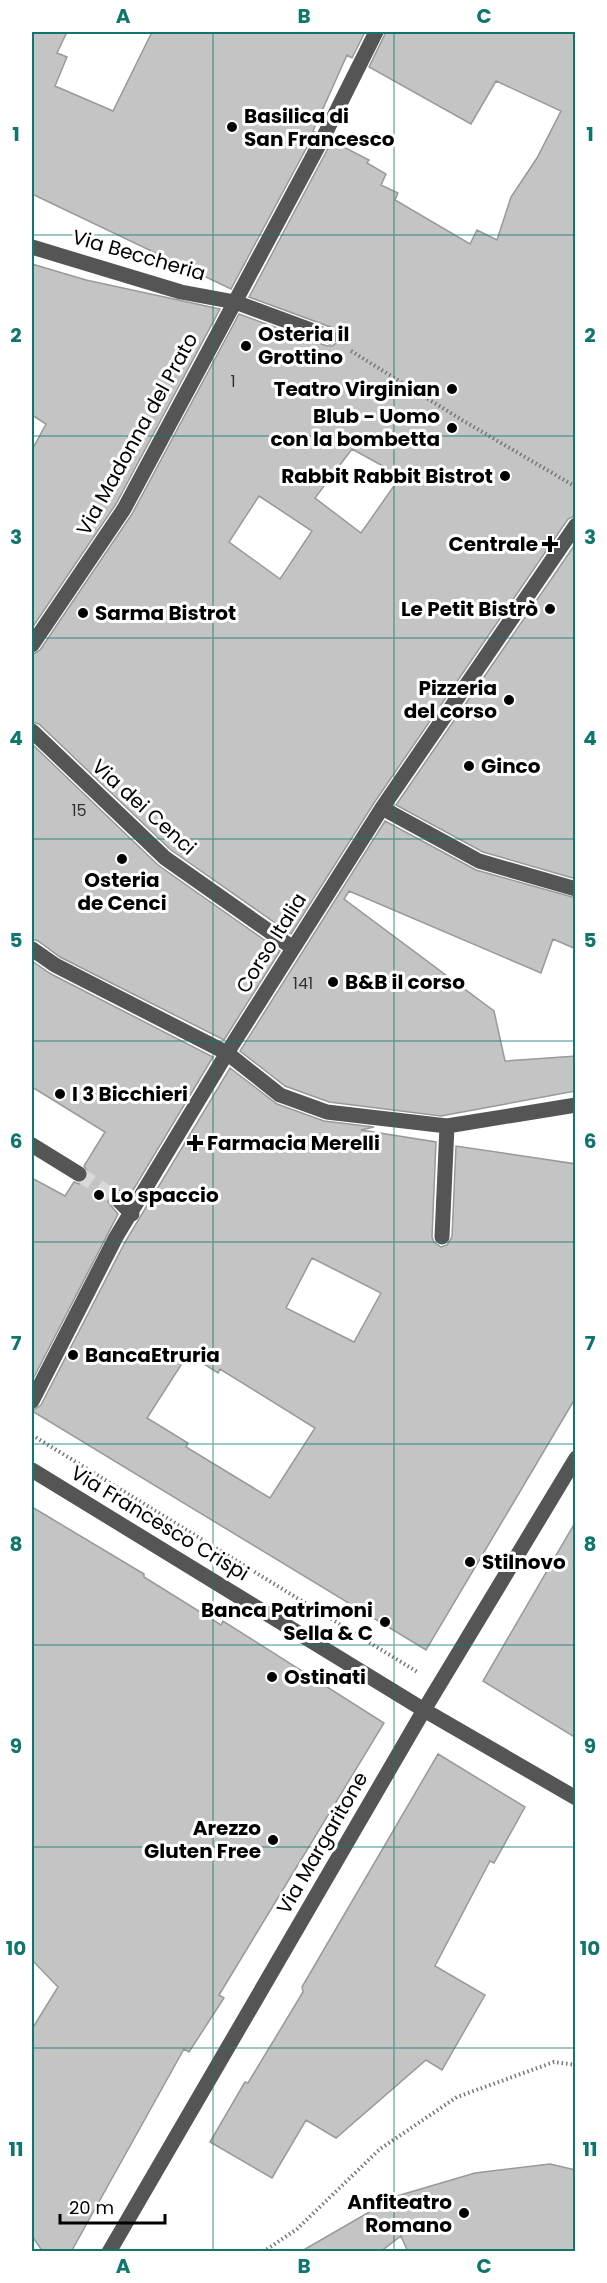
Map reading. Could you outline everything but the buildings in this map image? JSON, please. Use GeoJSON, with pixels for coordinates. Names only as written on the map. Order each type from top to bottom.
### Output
{"type":"FeatureCollection","features":[{"type":"Feature","properties":{"kind":"street","name":"Via Madonna del Prato"},"geometry":{"type":"LineString","coordinates":[[32,645],[124,509],[327,130],[375,32]]}},
{"type":"Feature","properties":{"kind":"street","name":"Via Beccheria"},"geometry":{"type":"LineString","coordinates":[[32,247],[181,292],[235,302],[330,338]]}},
{"type":"Feature","properties":{"kind":"street","name":"Corso Italia"},"geometry":{"type":"LineString","coordinates":[[32,1401],[116,1238],[227,1053],[382,808],[574,531]]}},
{"type":"Feature","properties":{"kind":"street","name":"Via dei Cenci"},"geometry":{"type":"LineString","coordinates":[[32,731],[165,858],[293,948]]}},
{"type":"Feature","properties":{"kind":"street"},"geometry":{"type":"LineString","coordinates":[[382,808],[479,861],[576,889]]}},
{"type":"Feature","properties":{"kind":"street"},"geometry":{"type":"LineString","coordinates":[[32,949],[56,965],[227,1053],[280,1095],[327,1112],[447,1126],[576,1106]]}},
{"type":"Feature","properties":{"kind":"street"},"geometry":{"type":"LineString","coordinates":[[442,1237],[447,1126]]}},
{"type":"Feature","properties":{"kind":"street"},"geometry":{"type":"LineString","coordinates":[[32,1145],[79,1174]]}},
{"type":"Feature","properties":{"kind":"street"},"geometry":{"type":"LineString","coordinates":[[117,1199],[132,1214]]}},
{"type":"Feature","properties":{"kind":"street","name":"Via Margaritone"},"geometry":{"type":"LineString","coordinates":[[109,2252],[424,1710],[576,1458]]}},
{"type":"Feature","properties":{"kind":"street","name":"Via Francesco Crispi"},"geometry":{"type":"LineString","coordinates":[[32,1470],[424,1710],[576,1798]]}},
{"type":"Feature","properties":{"kind":"path"},"geometry":{"type":"LineString","coordinates":[[330,338],[576,487]]}},
{"type":"Feature","properties":{"kind":"path"},"geometry":{"type":"LineString","coordinates":[[32,1435],[439,1685]]}},
{"type":"Feature","properties":{"kind":"path"},"geometry":{"type":"LineString","coordinates":[[263,2252],[297,2229],[380,2148],[457,2097],[554,2062],[576,2065]]}},
{"type":"Feature","properties":{"kind":"tunnel"},"geometry":{"type":"LineString","coordinates":[[79,1174],[117,1199]]}},
{"type":"Feature","properties":{"kind":"place","name":"Basilica di San Francesco"},"geometry":{"type":"Point","coordinates":[232,127]}},
{"type":"Feature","properties":{"kind":"place","name":"Osteria il Grottino"},"geometry":{"type":"Point","coordinates":[246,346]}},
{"type":"Feature","properties":{"kind":"place","name":"Teatro Virginian"},"geometry":{"type":"Point","coordinates":[452,389]}},
{"type":"Feature","properties":{"kind":"place","name":"Blub - Uomo con la bombetta"},"geometry":{"type":"Point","coordinates":[452,428]}},
{"type":"Feature","properties":{"kind":"place","name":"Rabbit Rabbit Bistrot"},"geometry":{"type":"Point","coordinates":[505,476]}},
{"type":"Feature","properties":{"kind":"place","name":"Centrale"},"geometry":{"type":"Point","coordinates":[550,544]}},
{"type":"Feature","properties":{"kind":"place","name":"Le Petit Bistrò"},"geometry":{"type":"Point","coordinates":[550,609]}},
{"type":"Feature","properties":{"kind":"place","name":"Sarma Bistrot"},"geometry":{"type":"Point","coordinates":[83,613]}},
{"type":"Feature","properties":{"kind":"place","name":"Pizzeria del corso"},"geometry":{"type":"Point","coordinates":[509,700]}},
{"type":"Feature","properties":{"kind":"place","name":"Ginco"},"geometry":{"type":"Point","coordinates":[469,766]}},
{"type":"Feature","properties":{"kind":"place","name":"Osteria de Cenci"},"geometry":{"type":"Point","coordinates":[122,859]}},
{"type":"Feature","properties":{"kind":"place","name":"B&B il corso"},"geometry":{"type":"Point","coordinates":[333,982]}},
{"type":"Feature","properties":{"kind":"place","name":"I 3 Bicchieri"},"geometry":{"type":"Point","coordinates":[60,1094]}},
{"type":"Feature","properties":{"kind":"place","name":"Farmacia Merelli"},"geometry":{"type":"Point","coordinates":[195,1143]}},
{"type":"Feature","properties":{"kind":"place","name":"Lo spaccio"},"geometry":{"type":"Point","coordinates":[99,1195]}},
{"type":"Feature","properties":{"kind":"place","name":"BancaEtruria"},"geometry":{"type":"Point","coordinates":[73,1355]}},
{"type":"Feature","properties":{"kind":"place","name":"Stilnovo"},"geometry":{"type":"Point","coordinates":[470,1562]}},
{"type":"Feature","properties":{"kind":"place","name":"Banca Patrimoni Sella & C"},"geometry":{"type":"Point","coordinates":[385,1622]}},
{"type":"Feature","properties":{"kind":"place","name":"Ostinati"},"geometry":{"type":"Point","coordinates":[272,1677]}},
{"type":"Feature","properties":{"kind":"place","name":"Arezzo Gluten Free"},"geometry":{"type":"Point","coordinates":[273,1840]}},
{"type":"Feature","properties":{"kind":"place","name":"Anfiteatro Romano"},"geometry":{"type":"Point","coordinates":[464,2213]}}]}
